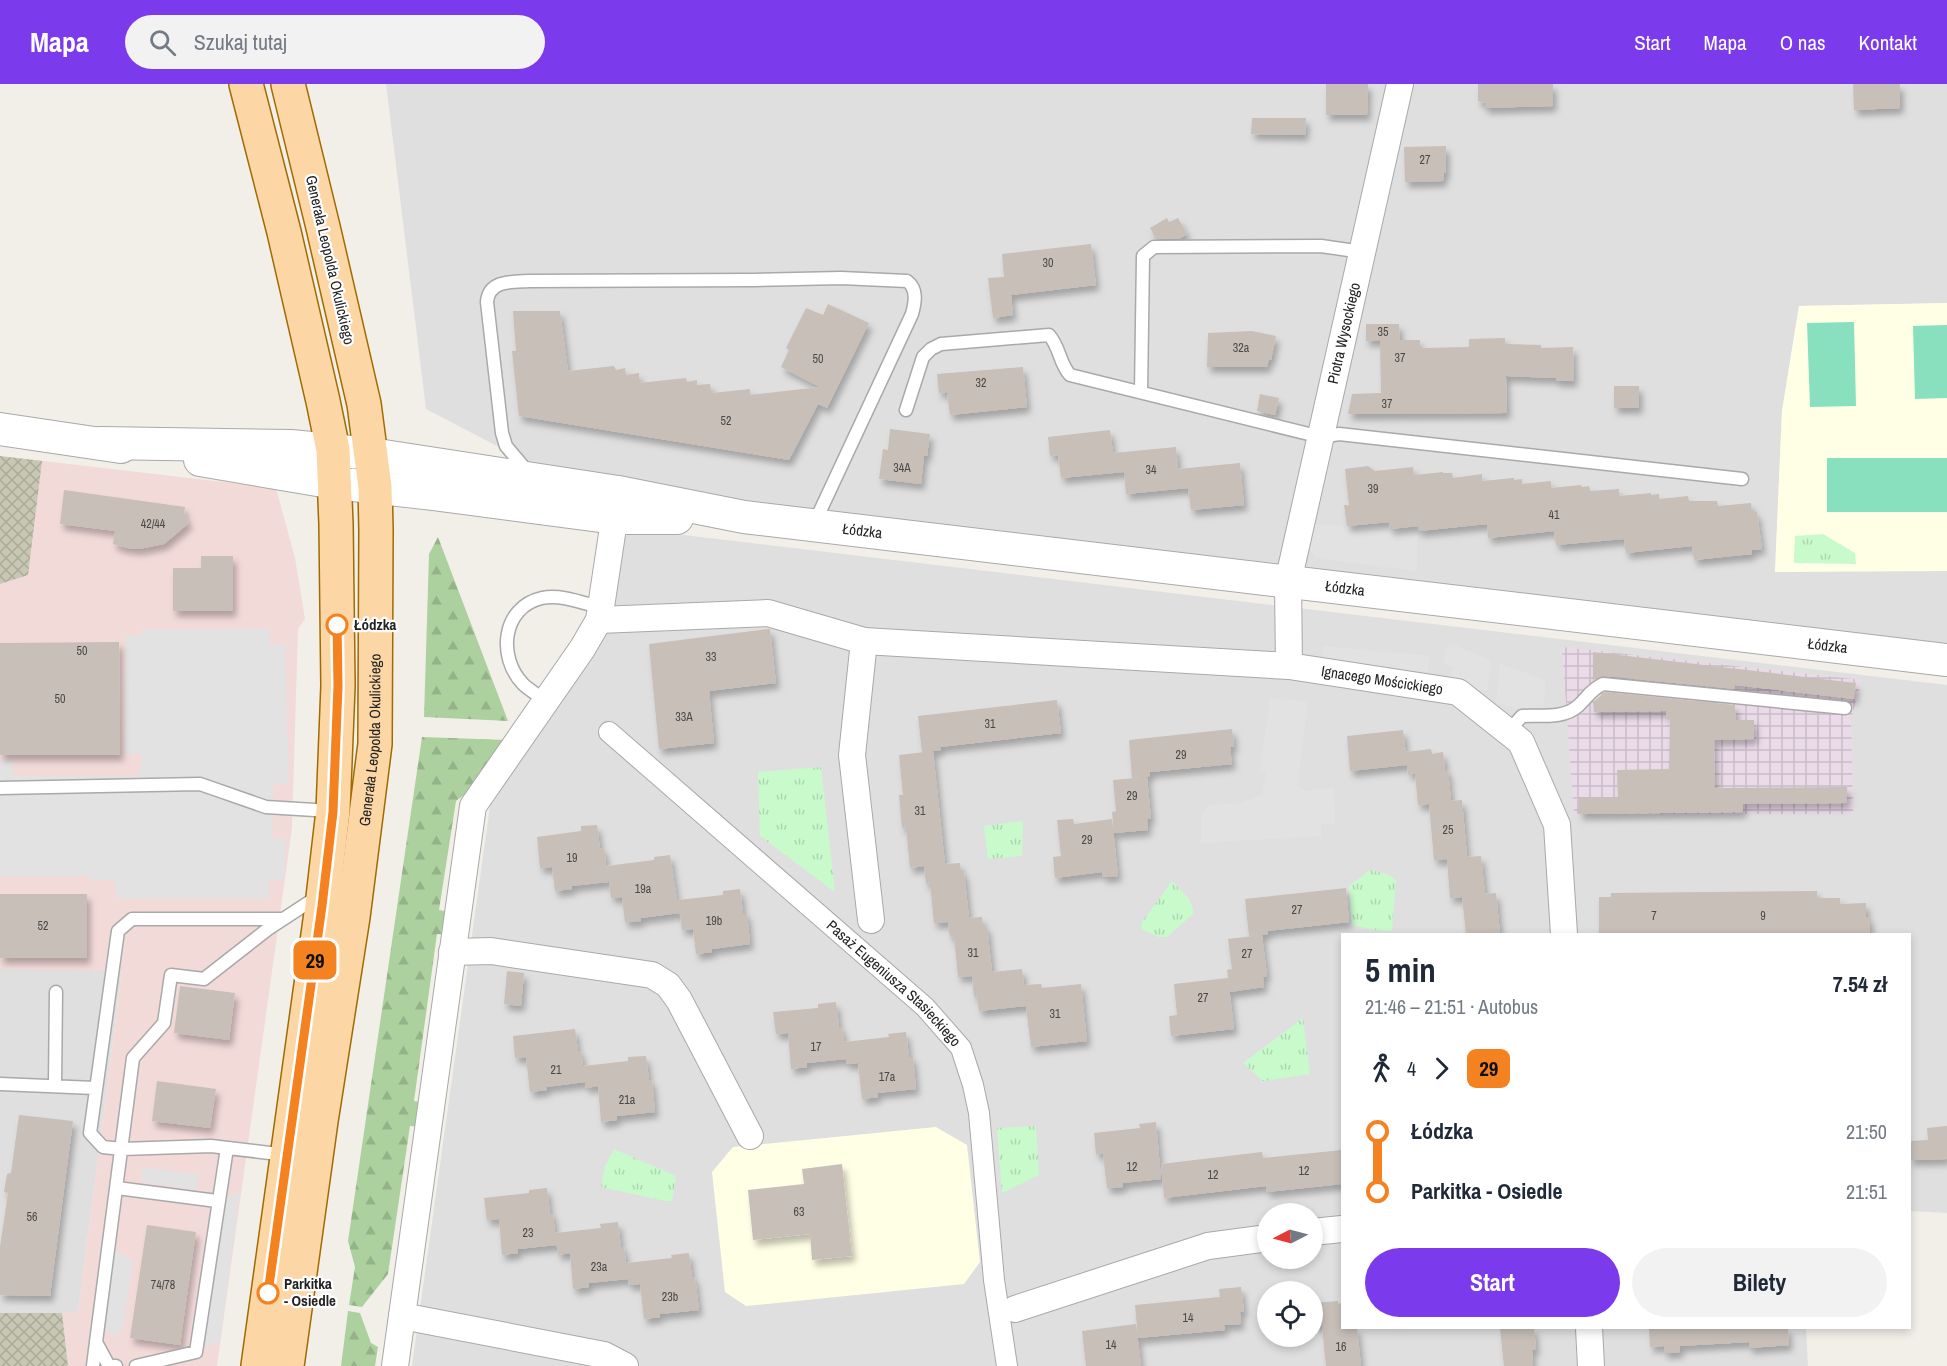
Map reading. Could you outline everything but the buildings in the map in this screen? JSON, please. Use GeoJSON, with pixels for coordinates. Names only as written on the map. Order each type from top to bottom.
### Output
{"type":"FeatureCollection","features":[{"type":"Feature","properties":{"kind":"main road"},"geometry":{"type":"LineString","coordinates":[[246,84],[284,232],[333,450],[338,686],[333,812],[258,1366]]}},
{"type":"Feature","properties":{"kind":"main road","name":"Generała Leopolda Okulickiego"},"geometry":{"type":"LineString","coordinates":[[287,1366],[321,1121],[353,917],[375,744],[375,487],[371,454],[364,404],[288,84]]}},
{"type":"Feature","properties":{"kind":"street","name":"Piotra Wysockiego"},"geometry":{"type":"LineString","coordinates":[[1288,582],[1400,84]]}},
{"type":"Feature","properties":{"kind":"street","name":"Łódzka"},"geometry":{"type":"LineString","coordinates":[[0,429],[101,443],[335,483],[744,517],[1947,660]]}},
{"type":"Feature","properties":{"kind":"street","name":"Łódzka"},"geometry":{"type":"LineString","coordinates":[[101,443],[291,446],[371,454],[534,479],[616,505]]}},
{"type":"Feature","properties":{"kind":"street"},"geometry":{"type":"LineString","coordinates":[[395,1366],[473,806],[546,701],[601,614],[616,505]]}},
{"type":"Feature","properties":{"kind":"street"},"geometry":{"type":"LineString","coordinates":[[1288,582],[1289,666]]}},
{"type":"Feature","properties":{"kind":"street","name":"Ignacego Mościckiego"},"geometry":{"type":"LineString","coordinates":[[601,614],[768,613],[864,641],[1289,666],[1458,692],[1521,742],[1557,825],[1564,933]]}},
{"type":"Feature","properties":{"kind":"street"},"geometry":{"type":"LineString","coordinates":[[864,641],[852,755],[871,921]]}},
{"type":"Feature","properties":{"kind":"street","name":"Pasaż Eugeniusza Stasieckiego"},"geometry":{"type":"LineString","coordinates":[[609,732],[924,1006],[961,1048],[977,1102],[994,1280],[1007,1366]]}},
{"type":"Feature","properties":{"kind":"street"},"geometry":{"type":"LineString","coordinates":[[452,952],[491,951],[660,978],[679,1000],[750,1136]]}},
{"type":"Feature","properties":{"kind":"street"},"geometry":{"type":"LineString","coordinates":[[1323,1231],[1341,1228]]}},
{"type":"Feature","properties":{"kind":"street"},"geometry":{"type":"LineString","coordinates":[[1015,1309],[1208,1246],[1257,1239]]}},
{"type":"Feature","properties":{"kind":"street"},"geometry":{"type":"LineString","coordinates":[[402,1316],[604,1355],[625,1366]]}},
{"type":"Feature","properties":{"kind":"street"},"geometry":{"type":"LineString","coordinates":[[1589,1329],[1591,1366]]}},
{"type":"Feature","properties":{"kind":"lane"},"geometry":{"type":"LineString","coordinates":[[1141,392],[1143,255],[1154,247],[1321,246],[1362,252]]}},
{"type":"Feature","properties":{"kind":"lane"},"geometry":{"type":"LineString","coordinates":[[534,479],[506,446],[502,433],[486,302],[493,286],[501,283],[529,281],[841,278],[907,281],[912,284],[915,294],[916,302],[912,314],[813,525]]}},
{"type":"Feature","properties":{"kind":"lane"},"geometry":{"type":"LineString","coordinates":[[906,410],[923,357],[931,349],[941,345],[1049,335],[1056,343],[1064,368],[1070,375],[1321,437],[1339,434],[1742,479]]}},
{"type":"Feature","properties":{"kind":"lane"},"geometry":{"type":"LineString","coordinates":[[546,701],[522,683],[508,660],[506,637],[512,618],[526,604],[544,598],[562,598],[601,614]]}},
{"type":"Feature","properties":{"kind":"lane"},"geometry":{"type":"LineString","coordinates":[[1508,732],[1522,716],[1564,714],[1577,707],[1591,690],[1603,684],[1845,708]]}},
{"type":"Feature","properties":{"kind":"lane"},"geometry":{"type":"LineString","coordinates":[[0,788],[200,784],[266,807],[333,812]]}},
{"type":"Feature","properties":{"kind":"lane"},"geometry":{"type":"LineString","coordinates":[[93,1366],[133,1058],[164,1023],[171,975],[204,980],[283,919],[323,893]]}},
{"type":"Feature","properties":{"kind":"lane"},"geometry":{"type":"LineString","coordinates":[[283,919],[132,919],[118,931],[90,1132],[103,1148],[211,1146],[288,1155]]}},
{"type":"Feature","properties":{"kind":"lane"},"geometry":{"type":"LineString","coordinates":[[55,1085],[56,992]]}},
{"type":"Feature","properties":{"kind":"lane"},"geometry":{"type":"LineString","coordinates":[[0,1084],[95,1088]]}},
{"type":"Feature","properties":{"kind":"lane"},"geometry":{"type":"LineString","coordinates":[[189,1366],[196,1352],[226,1148]]}},
{"type":"Feature","properties":{"kind":"lane"},"geometry":{"type":"LineString","coordinates":[[117,1188],[217,1201]]}},
{"type":"Feature","properties":{"kind":"lane"},"geometry":{"type":"LineString","coordinates":[[96,1342],[109,1366],[116,1366]]}},
{"type":"Feature","properties":{"kind":"lane"},"geometry":{"type":"LineString","coordinates":[[136,1366],[196,1352]]}},
{"type":"Feature","properties":{"kind":"shaded area"},"geometry":{"type":"Polygon","coordinates":[[[386,84],[1947,84],[1947,303],[1799,306],[1782,411],[1775,571],[1947,571],[1947,651],[1307,575],[1285,554],[1277,564],[1265,568],[817,516],[704,493],[539,468],[426,409],[386,84]]]}},
{"type":"Feature","properties":{"kind":"shaded area"},"geometry":{"type":"Polygon","coordinates":[[[1947,303],[1947,571],[1775,572],[1782,411],[1799,306],[1947,303]]]}},
{"type":"Feature","properties":{"kind":"shaded area"},"geometry":{"type":"Polygon","coordinates":[[[0,456],[276,488],[295,558],[305,619],[298,629],[292,828],[217,1366],[68,1366],[62,1313],[78,1312],[122,971],[0,969],[0,456]]]}},
{"type":"Feature","properties":{"kind":"shaded area"},"geometry":{"type":"Polygon","coordinates":[[[0,456],[42,461],[28,575],[0,584],[0,456]]]}},
{"type":"Feature","properties":{"kind":"shaded area"},"geometry":{"type":"Polygon","coordinates":[[[1388,516],[1390,529],[1418,526],[1417,571],[1316,558],[1306,546],[1311,524],[1362,525],[1361,519],[1388,516]]]}},
{"type":"Feature","properties":{"kind":"shaded area"},"geometry":{"type":"Polygon","coordinates":[[[641,530],[1947,685],[1947,1213],[1911,1211],[1911,933],[1341,933],[1341,1329],[1806,1329],[1808,1366],[412,1366],[490,806],[497,786],[547,716],[622,543],[629,532],[641,530]]]}},
{"type":"Feature","properties":{"kind":"shaded area"},"geometry":{"type":"Polygon","coordinates":[[[269,629],[270,645],[285,645],[289,784],[273,784],[272,839],[286,839],[284,879],[269,880],[269,899],[117,899],[114,880],[91,880],[87,876],[0,876],[0,761],[13,761],[13,776],[136,776],[141,769],[141,754],[125,754],[126,636],[141,636],[141,630],[269,629]]]}},
{"type":"Feature","properties":{"kind":"shaded area"},"geometry":{"type":"Polygon","coordinates":[[[1449,643],[1491,660],[1487,691],[1471,689],[1451,676],[1453,667],[1443,663],[1449,643]]]}},
{"type":"Feature","properties":{"kind":"shaded area"},"geometry":{"type":"Polygon","coordinates":[[[1323,646],[1430,656],[1427,672],[1330,663],[1322,659],[1323,646]]]}},
{"type":"Feature","properties":{"kind":"shaded area"},"geometry":{"type":"Polygon","coordinates":[[[1562,647],[1862,680],[1851,719],[1853,814],[1574,814],[1562,647]]]}},
{"type":"Feature","properties":{"kind":"shaded area"},"geometry":{"type":"Polygon","coordinates":[[[1500,664],[1546,680],[1543,707],[1515,708],[1496,703],[1500,664]]]}},
{"type":"Feature","properties":{"kind":"shaded area"},"geometry":{"type":"Polygon","coordinates":[[[1270,698],[1308,702],[1297,785],[1306,791],[1334,788],[1335,823],[1321,824],[1321,836],[1201,843],[1201,816],[1210,805],[1241,803],[1262,795],[1266,772],[1260,772],[1270,698]]]}},
{"type":"Feature","properties":{"kind":"shaded area"},"geometry":{"type":"Polygon","coordinates":[[[0,969],[122,970],[78,1313],[0,1313],[0,969]]]}},
{"type":"Feature","properties":{"kind":"shaded area"},"geometry":{"type":"Polygon","coordinates":[[[936,1127],[967,1145],[980,1262],[964,1284],[746,1306],[725,1292],[712,1172],[733,1147],[936,1127]]]}},
{"type":"Feature","properties":{"kind":"shaded area"},"geometry":{"type":"Polygon","coordinates":[[[143,1167],[199,1175],[197,1190],[141,1182],[143,1167]]]}},
{"type":"Feature","properties":{"kind":"shaded area"},"geometry":{"type":"Polygon","coordinates":[[[240,1192],[220,1341],[203,1348],[223,1200],[240,1192]]]}},
{"type":"Feature","properties":{"kind":"shaded area"},"geometry":{"type":"Polygon","coordinates":[[[114,1248],[133,1262],[123,1328],[116,1337],[104,1330],[114,1248]]]}},
{"type":"Feature","properties":{"kind":"shaded area"},"geometry":{"type":"Polygon","coordinates":[[[0,1313],[62,1313],[68,1366],[0,1366],[0,1313]]]}},
{"type":"Feature","properties":{"kind":"green space"},"geometry":{"type":"Polygon","coordinates":[[[1854,322],[1856,406],[1810,407],[1807,323],[1854,322]]]}},
{"type":"Feature","properties":{"kind":"green space"},"geometry":{"type":"Polygon","coordinates":[[[1947,325],[1947,398],[1915,399],[1913,326],[1947,325]]]}},
{"type":"Feature","properties":{"kind":"green space"},"geometry":{"type":"Polygon","coordinates":[[[1827,458],[1947,458],[1947,512],[1827,512],[1827,458]]]}},
{"type":"Feature","properties":{"kind":"green space"},"geometry":{"type":"Polygon","coordinates":[[[1823,534],[1855,553],[1856,564],[1794,563],[1795,536],[1823,534]]]}},
{"type":"Feature","properties":{"kind":"green space"},"geometry":{"type":"Polygon","coordinates":[[[438,537],[508,721],[424,717],[429,554],[438,537]]]}},
{"type":"Feature","properties":{"kind":"green space"},"geometry":{"type":"Polygon","coordinates":[[[422,737],[506,740],[472,789],[456,801],[439,910],[455,913],[452,935],[437,934],[414,1101],[428,1103],[425,1127],[410,1126],[388,1274],[362,1307],[349,1305],[355,1267],[348,1241],[422,737]]]}},
{"type":"Feature","properties":{"kind":"green space"},"geometry":{"type":"Polygon","coordinates":[[[821,767],[835,892],[760,836],[758,772],[821,767]]]}},
{"type":"Feature","properties":{"kind":"green space"},"geometry":{"type":"Polygon","coordinates":[[[1023,821],[1022,856],[988,859],[984,826],[1023,821]]]}},
{"type":"Feature","properties":{"kind":"green space"},"geometry":{"type":"Polygon","coordinates":[[[1370,870],[1389,875],[1396,880],[1392,931],[1352,925],[1349,886],[1370,870]]]}},
{"type":"Feature","properties":{"kind":"green space"},"geometry":{"type":"Polygon","coordinates":[[[1172,881],[1189,900],[1193,914],[1167,937],[1159,937],[1141,929],[1142,922],[1172,881]]]}},
{"type":"Feature","properties":{"kind":"green space"},"geometry":{"type":"Polygon","coordinates":[[[1303,1018],[1310,1074],[1263,1081],[1243,1063],[1303,1018]]]}},
{"type":"Feature","properties":{"kind":"green space"},"geometry":{"type":"Polygon","coordinates":[[[1036,1126],[1039,1175],[1002,1193],[997,1128],[1036,1126]]]}},
{"type":"Feature","properties":{"kind":"green space"},"geometry":{"type":"Polygon","coordinates":[[[614,1149],[676,1176],[672,1201],[601,1187],[605,1166],[614,1149]]]}},
{"type":"Feature","properties":{"kind":"green space"},"geometry":{"type":"Polygon","coordinates":[[[348,1311],[360,1313],[371,1343],[378,1347],[375,1366],[341,1366],[348,1311]]]}},
{"type":"Feature","properties":{"kind":"bus line","name":"29"},"geometry":{"type":"LineString","coordinates":[[268,1293],[333,812],[338,686],[337,625]]}},
{"type":"Feature","properties":{"kind":"place","name":"Łódzka"},"geometry":{"type":"Point","coordinates":[337,625]}},
{"type":"Feature","properties":{"kind":"place","name":"Parkitka - Osiedle"},"geometry":{"type":"Point","coordinates":[268,1293]}}]}
